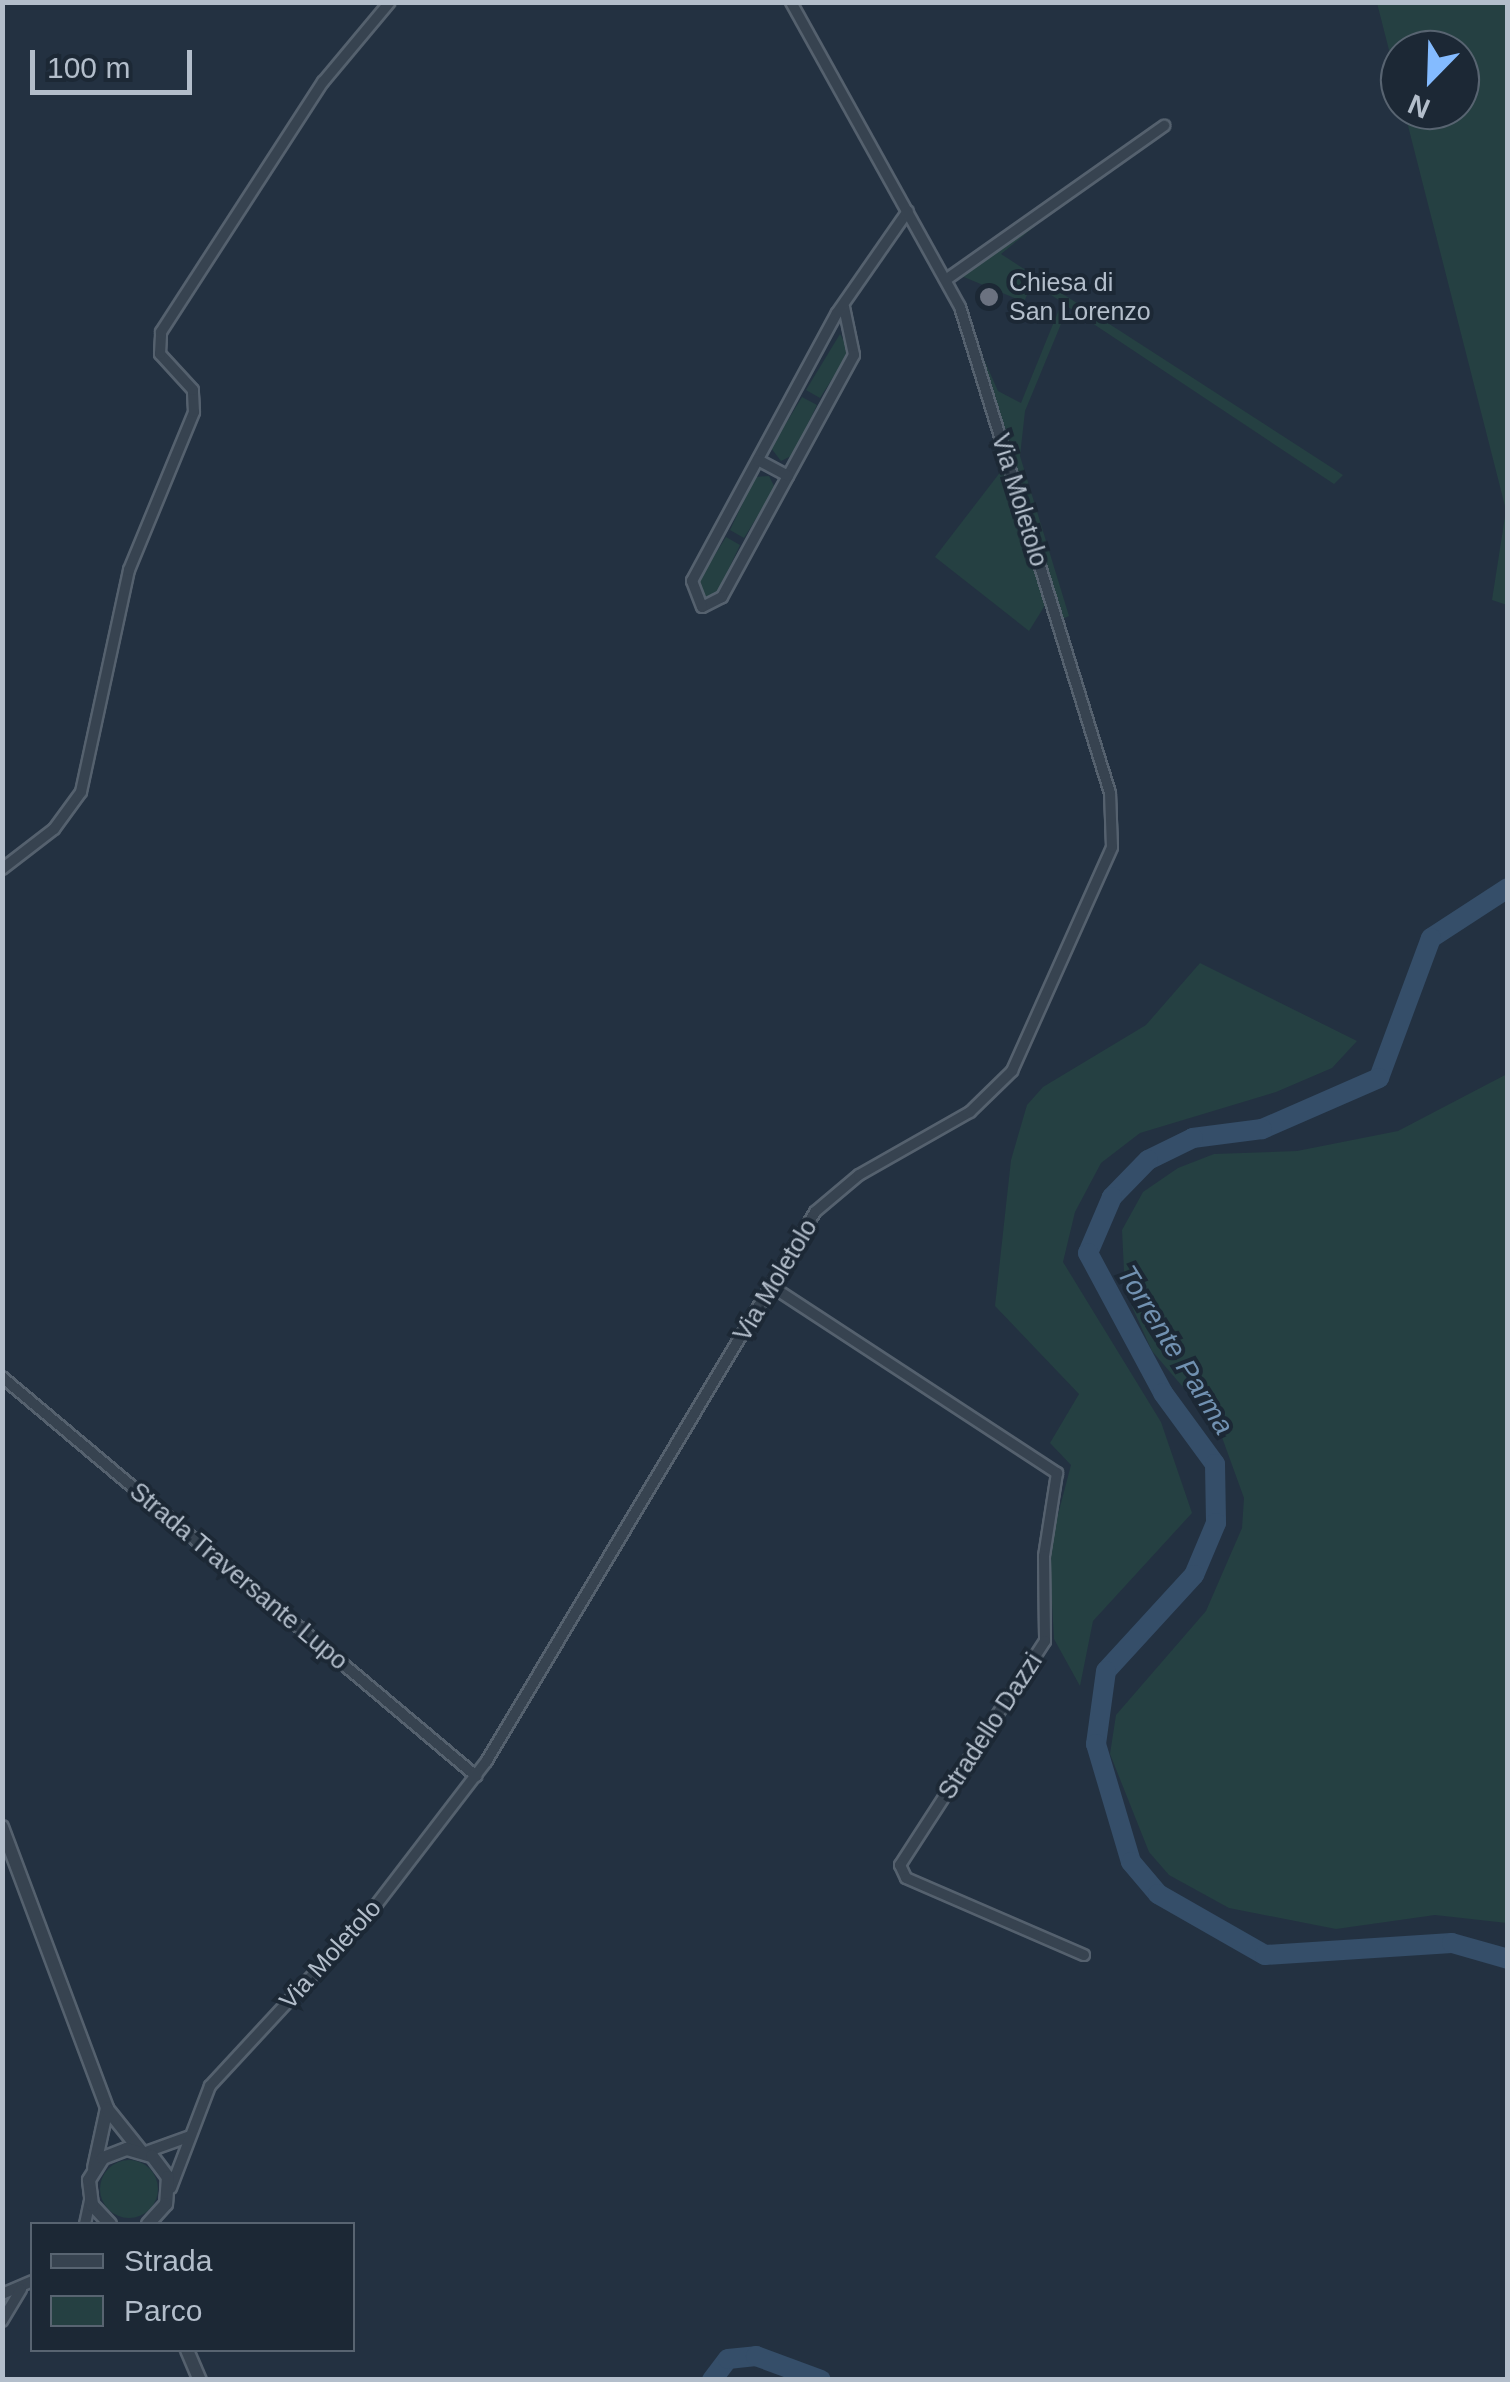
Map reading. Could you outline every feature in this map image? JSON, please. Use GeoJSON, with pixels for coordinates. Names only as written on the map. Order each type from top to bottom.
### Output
{"type":"FeatureCollection","features":[{"type":"Feature","properties":{"kind":"street"},"geometry":{"type":"LineString","coordinates":[[2,869],[54,829],[81,792],[134,553],[192,416],[194,394],[160,354],[161,332],[323,82],[390,2]]}},
{"type":"Feature","properties":{"kind":"street","name":"Via Moletolo"},"geometry":{"type":"LineString","coordinates":[[157,2222],[210,2086],[370,1912],[476,1776],[771,1286],[832,1194],[960,1119],[1005,1080],[1114,833],[1110,793],[946,278],[791,2]]}},
{"type":"Feature","properties":{"kind":"street"},"geometry":{"type":"LineString","coordinates":[[946,278],[1164,126]]}},
{"type":"Feature","properties":{"kind":"street"},"geometry":{"type":"LineString","coordinates":[[844,307],[856,352],[720,600],[698,605],[690,584],[824,338],[844,307],[908,210]]}},
{"type":"Feature","properties":{"kind":"street"},"geometry":{"type":"LineString","coordinates":[[824,338],[850,332]]}},
{"type":"Feature","properties":{"kind":"street"},"geometry":{"type":"LineString","coordinates":[[758,460],[788,476]]}},
{"type":"Feature","properties":{"kind":"street","name":"Stradello Dazzi"},"geometry":{"type":"LineString","coordinates":[[771,1286],[1057,1473],[1044,1556],[1045,1640],[900,1864],[906,1878],[1084,1955]]}},
{"type":"Feature","properties":{"kind":"street","name":"Strada Traversante Lupo"},"geometry":{"type":"LineString","coordinates":[[2,1377],[476,1776]]}},
{"type":"Feature","properties":{"kind":"street"},"geometry":{"type":"LineString","coordinates":[[2,1827],[107,2108],[165,2171],[166,2204]]}},
{"type":"Feature","properties":{"kind":"street"},"geometry":{"type":"LineString","coordinates":[[85,2222],[107,2108]]}},
{"type":"Feature","properties":{"kind":"street"},"geometry":{"type":"LineString","coordinates":[[94,2168],[114,2151],[144,2148],[188,2136]]}},
{"type":"Feature","properties":{"kind":"street"},"geometry":{"type":"LineString","coordinates":[[90,2199],[107,2222]]}},
{"type":"Feature","properties":{"kind":"street","name":"Via Moletolo"},"geometry":{"type":"LineString","coordinates":[[150,2222],[166,2204]]}},
{"type":"Feature","properties":{"kind":"street"},"geometry":{"type":"LineString","coordinates":[[2,2294],[30,2282]]}},
{"type":"Feature","properties":{"kind":"street"},"geometry":{"type":"LineString","coordinates":[[2,2321],[20,2289]]}},
{"type":"Feature","properties":{"kind":"street"},"geometry":{"type":"LineString","coordinates":[[188,2352],[200,2380]]}},
{"type":"Feature","properties":{"kind":"green space"},"geometry":{"type":"Polygon","coordinates":[[[1377,3],[1507,3],[1507,605],[1492,600],[1506,510],[1409,130],[1480,130],[1480,30],[1384,30],[1377,3]]]}},
{"type":"Feature","properties":{"kind":"green space"},"geometry":{"type":"Polygon","coordinates":[[[1086,184],[1001,254],[1343,475],[1334,484],[1068,307],[1025,411],[1020,456],[1069,616],[1060,620],[978,346],[998,391],[1021,403],[1062,302],[1032,283],[1024,302],[959,275],[1086,184]]]}},
{"type":"Feature","properties":{"kind":"green space"},"geometry":{"type":"Polygon","coordinates":[[[840,334],[850,351],[820,398],[806,390],[840,334]]]}},
{"type":"Feature","properties":{"kind":"green space"},"geometry":{"type":"Polygon","coordinates":[[[802,397],[817,405],[793,455],[781,461],[771,448],[802,397]]]}},
{"type":"Feature","properties":{"kind":"green space"},"geometry":{"type":"Polygon","coordinates":[[[1005,466],[1047,602],[1029,631],[935,557],[1005,466]]]}},
{"type":"Feature","properties":{"kind":"green space"},"geometry":{"type":"Polygon","coordinates":[[[769,476],[775,488],[744,538],[730,530],[755,477],[769,476]]]}},
{"type":"Feature","properties":{"kind":"green space"},"geometry":{"type":"Polygon","coordinates":[[[726,537],[740,545],[716,596],[703,601],[696,585],[726,537]]]}},
{"type":"Feature","properties":{"kind":"green space"},"geometry":{"type":"Polygon","coordinates":[[[1200,963],[1357,1041],[1332,1068],[1276,1092],[1140,1133],[1101,1163],[1075,1212],[1063,1262],[1161,1422],[1192,1513],[1093,1621],[1080,1686],[1054,1639],[1049,1549],[1071,1465],[1050,1443],[1079,1394],[995,1306],[1011,1160],[1027,1105],[1043,1087],[1146,1025],[1200,963]]]}},
{"type":"Feature","properties":{"kind":"green space"},"geometry":{"type":"Polygon","coordinates":[[[1507,1074],[1507,1923],[1435,1915],[1336,1929],[1229,1908],[1169,1875],[1149,1852],[1110,1754],[1116,1715],[1206,1611],[1242,1528],[1244,1498],[1219,1429],[1152,1351],[1125,1291],[1122,1230],[1143,1192],[1178,1168],[1214,1154],[1297,1151],[1398,1131],[1507,1074]]]}},
{"type":"Feature","properties":{"kind":"green space"},"geometry":{"type":"Polygon","coordinates":[[[129,2160],[150,2168],[158,2189],[150,2210],[129,2218],[108,2210],[100,2189],[108,2168],[129,2160]]]}},
{"type":"Feature","properties":{"kind":"waterway","name":"Torrente Parma"},"geometry":{"type":"LineString","coordinates":[[1508,888],[1431,938],[1379,1078],[1262,1129],[1193,1138],[1148,1160],[1112,1197],[1088,1253],[1163,1393],[1215,1464],[1216,1523],[1194,1575],[1106,1671],[1096,1744],[1131,1862],[1158,1894],[1265,1955],[1452,1943],[1508,1959]]}},
{"type":"Feature","properties":{"kind":"waterway","name":"Torrente Parma"},"geometry":{"type":"LineString","coordinates":[[712,2380],[728,2359],[756,2356],[821,2380]]}},
{"type":"Feature","properties":{"kind":"place","name":"Chiesa di San Lorenzo"},"geometry":{"type":"Point","coordinates":[989,297]}}]}
